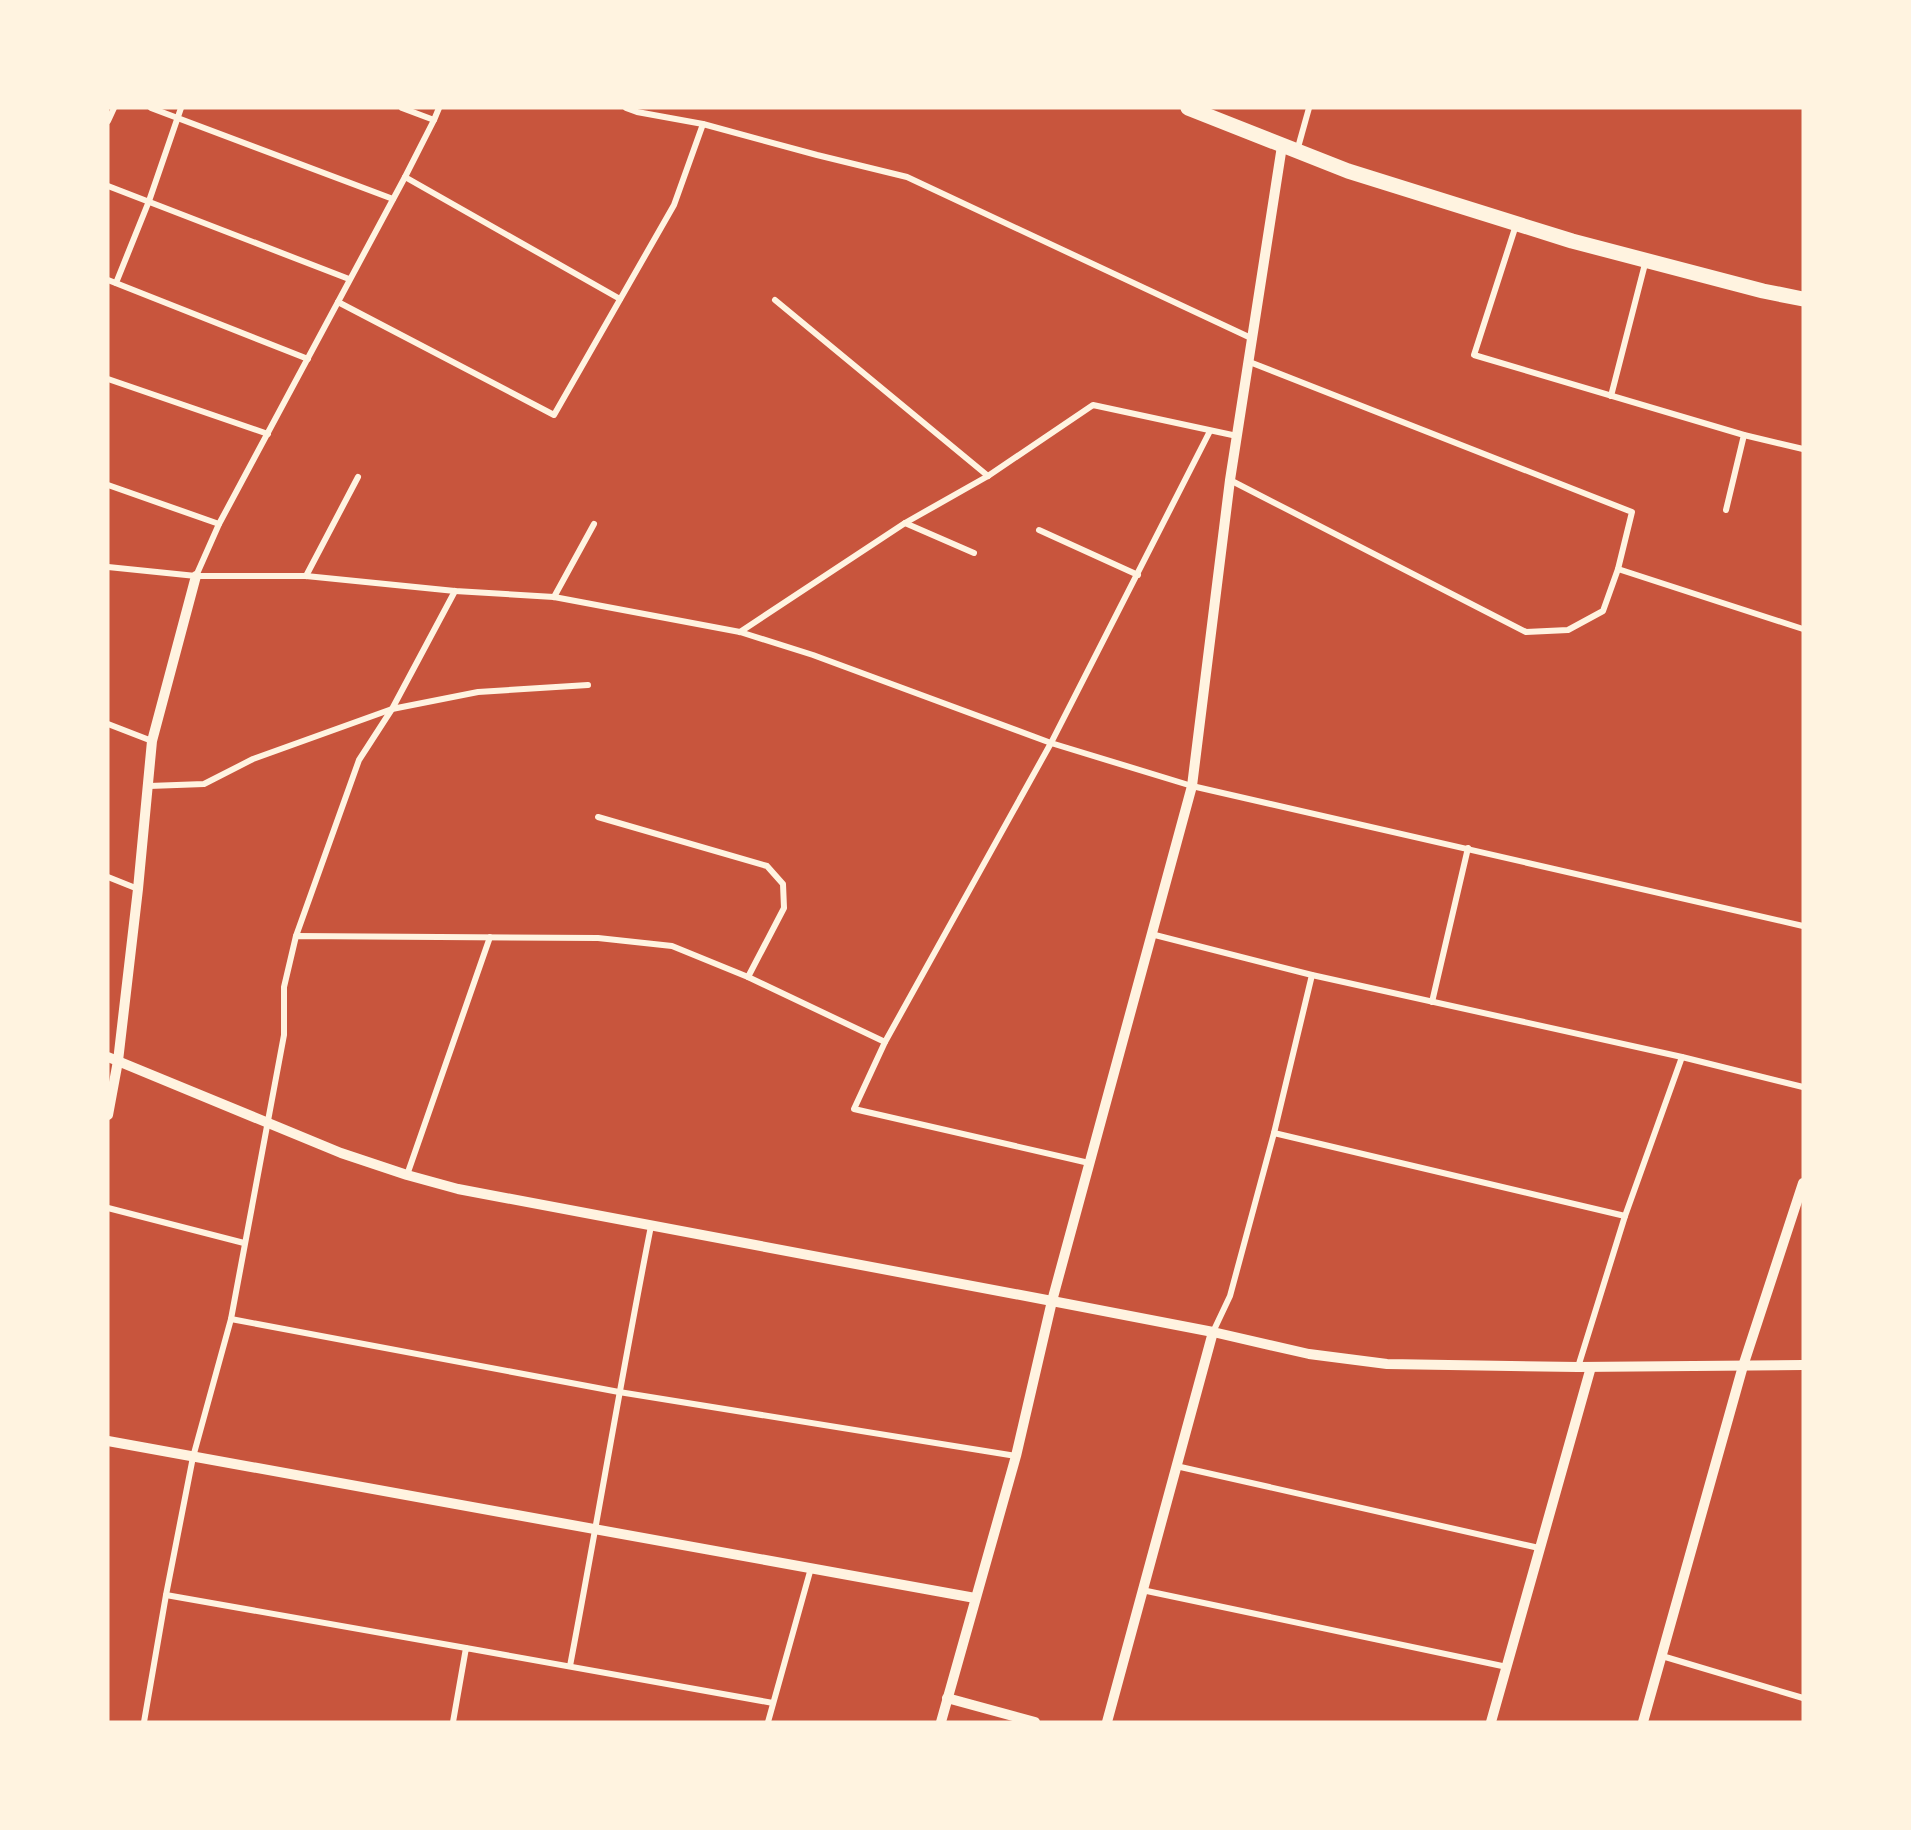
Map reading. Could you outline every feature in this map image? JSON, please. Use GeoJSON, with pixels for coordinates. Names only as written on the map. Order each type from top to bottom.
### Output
{"type":"FeatureCollection","features":[{"type":"Feature","properties":{"kind":"main road"},"geometry":{"type":"LineString","coordinates":[[1188,108],[1348,171],[1517,224],[1572,241],[1803,299]]}},
{"type":"Feature","properties":{"kind":"street"},"geometry":{"type":"LineString","coordinates":[[108,122],[114,108]]}},
{"type":"Feature","properties":{"kind":"street"},"geometry":{"type":"LineString","coordinates":[[151,108],[393,199]]}},
{"type":"Feature","properties":{"kind":"street"},"geometry":{"type":"LineString","coordinates":[[116,283],[181,108]]}},
{"type":"Feature","properties":{"kind":"street"},"geometry":{"type":"LineString","coordinates":[[402,108],[435,120]]}},
{"type":"Feature","properties":{"kind":"street"},"geometry":{"type":"LineString","coordinates":[[108,1115],[113,1059],[138,889],[152,741],[196,576],[219,524],[339,302],[349,279],[435,120],[439,108]]}},
{"type":"Feature","properties":{"kind":"street"},"geometry":{"type":"LineString","coordinates":[[626,108],[703,124],[907,177],[1251,338]]}},
{"type":"Feature","properties":{"kind":"street"},"geometry":{"type":"LineString","coordinates":[[1297,152],[1309,108]]}},
{"type":"Feature","properties":{"kind":"street"},"geometry":{"type":"LineString","coordinates":[[339,302],[554,415],[674,205],[703,124]]}},
{"type":"Feature","properties":{"kind":"street"},"geometry":{"type":"LineString","coordinates":[[941,1722],[1016,1456],[1052,1300],[1192,786],[1230,480],[1282,146]]}},
{"type":"Feature","properties":{"kind":"street"},"geometry":{"type":"LineString","coordinates":[[405,177],[621,299]]}},
{"type":"Feature","properties":{"kind":"street"},"geometry":{"type":"LineString","coordinates":[[108,186],[349,279]]}},
{"type":"Feature","properties":{"kind":"street"},"geometry":{"type":"LineString","coordinates":[[1517,224],[1474,355],[1744,435],[1803,447]]}},
{"type":"Feature","properties":{"kind":"street"},"geometry":{"type":"LineString","coordinates":[[1611,396],[1646,260]]}},
{"type":"Feature","properties":{"kind":"street"},"geometry":{"type":"LineString","coordinates":[[108,280],[308,359]]}},
{"type":"Feature","properties":{"kind":"street"},"geometry":{"type":"LineString","coordinates":[[774,300],[988,476]]}},
{"type":"Feature","properties":{"kind":"street"},"geometry":{"type":"LineString","coordinates":[[1230,480],[1526,632],[1568,630],[1603,611],[1618,569],[1632,512],[1247,361]]}},
{"type":"Feature","properties":{"kind":"street"},"geometry":{"type":"LineString","coordinates":[[108,379],[268,434]]}},
{"type":"Feature","properties":{"kind":"street"},"geometry":{"type":"LineString","coordinates":[[740,632],[905,523],[988,476],[1093,405],[1237,436]]}},
{"type":"Feature","properties":{"kind":"street"},"geometry":{"type":"LineString","coordinates":[[1089,1163],[854,1108],[885,1042],[1051,743],[1210,431]]}},
{"type":"Feature","properties":{"kind":"street"},"geometry":{"type":"LineString","coordinates":[[1726,510],[1744,435]]}},
{"type":"Feature","properties":{"kind":"street"},"geometry":{"type":"LineString","coordinates":[[306,576],[358,477]]}},
{"type":"Feature","properties":{"kind":"street"},"geometry":{"type":"LineString","coordinates":[[108,484],[219,524]]}},
{"type":"Feature","properties":{"kind":"street"},"geometry":{"type":"LineString","coordinates":[[905,523],[974,553]]}},
{"type":"Feature","properties":{"kind":"street"},"geometry":{"type":"LineString","coordinates":[[554,597],[594,524]]}},
{"type":"Feature","properties":{"kind":"street"},"geometry":{"type":"LineString","coordinates":[[1039,530],[1138,575]]}},
{"type":"Feature","properties":{"kind":"street"},"geometry":{"type":"LineString","coordinates":[[108,567],[196,576],[306,576],[455,591],[554,597],[740,632],[813,655],[1051,743],[1192,786],[1803,926]]}},
{"type":"Feature","properties":{"kind":"street"},"geometry":{"type":"LineString","coordinates":[[1618,569],[1803,629]]}},
{"type":"Feature","properties":{"kind":"street"},"geometry":{"type":"LineString","coordinates":[[144,1722],[193,1457],[231,1319],[284,1035],[284,987],[296,936],[359,760],[392,709],[455,591]]}},
{"type":"Feature","properties":{"kind":"street"},"geometry":{"type":"LineString","coordinates":[[149,786],[204,784],[253,759],[392,709],[478,692],[588,685]]}},
{"type":"Feature","properties":{"kind":"street"},"geometry":{"type":"LineString","coordinates":[[108,724],[152,741]]}},
{"type":"Feature","properties":{"kind":"street"},"geometry":{"type":"LineString","coordinates":[[598,817],[767,866],[783,884],[784,908],[748,977]]}},
{"type":"Feature","properties":{"kind":"street"},"geometry":{"type":"LineString","coordinates":[[1432,1002],[1468,848]]}},
{"type":"Feature","properties":{"kind":"street"},"geometry":{"type":"LineString","coordinates":[[108,877],[138,889]]}},
{"type":"Feature","properties":{"kind":"street"},"geometry":{"type":"LineString","coordinates":[[1151,934],[1312,975],[1682,1057],[1803,1087]]}},
{"type":"Feature","properties":{"kind":"street"},"geometry":{"type":"LineString","coordinates":[[296,936],[598,938],[672,946],[748,977],[885,1042]]}},
{"type":"Feature","properties":{"kind":"street"},"geometry":{"type":"LineString","coordinates":[[406,1175],[490,937]]}},
{"type":"Feature","properties":{"kind":"street"},"geometry":{"type":"LineString","coordinates":[[1107,1722],[1213,1332],[1230,1296],[1274,1133],[1312,975]]}},
{"type":"Feature","properties":{"kind":"street"},"geometry":{"type":"LineString","coordinates":[[1578,1368],[1625,1216],[1682,1057]]}},
{"type":"Feature","properties":{"kind":"street"},"geometry":{"type":"LineString","coordinates":[[113,1059],[341,1153],[406,1175],[458,1189],[1052,1300],[1309,1354],[1387,1364],[1578,1368],[1803,1365]]}},
{"type":"Feature","properties":{"kind":"street"},"geometry":{"type":"LineString","coordinates":[[1274,1133],[1625,1216]]}},
{"type":"Feature","properties":{"kind":"street"},"geometry":{"type":"LineString","coordinates":[[1643,1722],[1743,1366],[1803,1183]]}},
{"type":"Feature","properties":{"kind":"street"},"geometry":{"type":"LineString","coordinates":[[108,1208],[244,1243]]}},
{"type":"Feature","properties":{"kind":"street"},"geometry":{"type":"LineString","coordinates":[[570,1666],[596,1531],[618,1392],[651,1226]]}},
{"type":"Feature","properties":{"kind":"street"},"geometry":{"type":"LineString","coordinates":[[231,1319],[618,1392],[1016,1456]]}},
{"type":"Feature","properties":{"kind":"street"},"geometry":{"type":"LineString","coordinates":[[1491,1722],[1591,1367]]}},
{"type":"Feature","properties":{"kind":"street"},"geometry":{"type":"LineString","coordinates":[[108,1441],[975,1598]]}},
{"type":"Feature","properties":{"kind":"street"},"geometry":{"type":"LineString","coordinates":[[1176,1467],[1539,1548]]}},
{"type":"Feature","properties":{"kind":"street"},"geometry":{"type":"LineString","coordinates":[[768,1722],[812,1567]]}},
{"type":"Feature","properties":{"kind":"street"},"geometry":{"type":"LineString","coordinates":[[1142,1590],[1507,1666]]}},
{"type":"Feature","properties":{"kind":"street"},"geometry":{"type":"LineString","coordinates":[[166,1595],[773,1703]]}},
{"type":"Feature","properties":{"kind":"street"},"geometry":{"type":"LineString","coordinates":[[453,1722],[466,1648]]}},
{"type":"Feature","properties":{"kind":"street"},"geometry":{"type":"LineString","coordinates":[[1662,1656],[1803,1698]]}},
{"type":"Feature","properties":{"kind":"street"},"geometry":{"type":"LineString","coordinates":[[947,1698],[1035,1722]]}}]}
